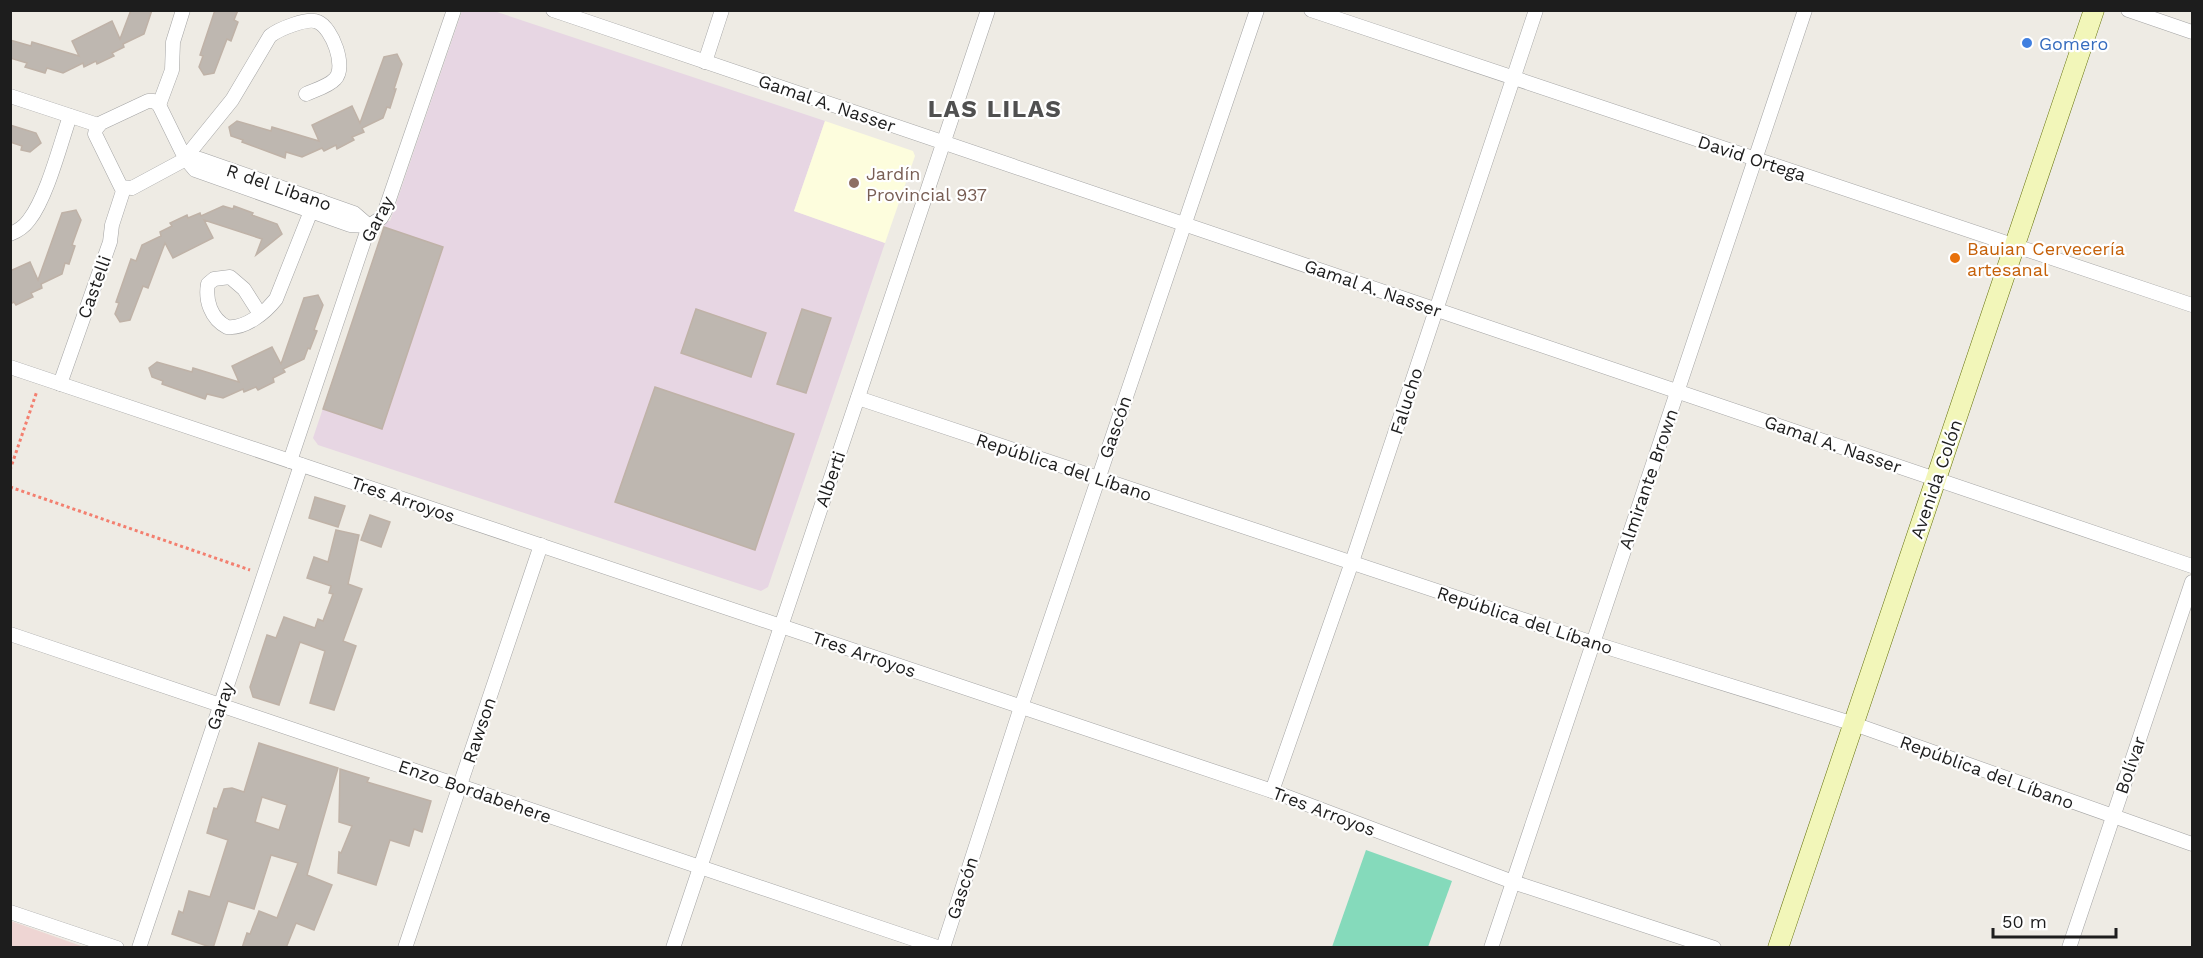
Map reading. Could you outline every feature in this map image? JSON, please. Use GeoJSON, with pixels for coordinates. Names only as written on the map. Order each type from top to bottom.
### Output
{"type":"FeatureCollection","features":[{"type":"Feature","properties":{"kind":"main road","name":"Avenida Colón"},"geometry":{"type":"LineString","coordinates":[[1779,948],[2094,10]]}},
{"type":"Feature","properties":{"kind":"street"},"geometry":{"type":"LineString","coordinates":[[159,105],[172,70],[173,42],[183,10]]}},
{"type":"Feature","properties":{"kind":"street","name":"Garay"},"geometry":{"type":"LineString","coordinates":[[139,948],[264,575],[369,226],[381,218],[385,210],[454,10]]}},
{"type":"Feature","properties":{"kind":"street","name":"Gamal A. Nasser"},"geometry":{"type":"LineString","coordinates":[[553,10],[2193,566]]}},
{"type":"Feature","properties":{"kind":"street"},"geometry":{"type":"LineString","coordinates":[[705,62],[722,10]]}},
{"type":"Feature","properties":{"kind":"street","name":"Alberti"},"geometry":{"type":"LineString","coordinates":[[673,948],[988,10]]}},
{"type":"Feature","properties":{"kind":"street","name":"Gascón"},"geometry":{"type":"LineString","coordinates":[[941,948],[1257,10]]}},
{"type":"Feature","properties":{"kind":"street","name":"David Ortega"},"geometry":{"type":"LineString","coordinates":[[1311,10],[2193,305]]}},
{"type":"Feature","properties":{"kind":"street","name":"Falucho"},"geometry":{"type":"LineString","coordinates":[[1272,791],[1352,562],[1536,10]]}},
{"type":"Feature","properties":{"kind":"street","name":"Almirante Brown"},"geometry":{"type":"LineString","coordinates":[[1491,948],[1805,10]]}},
{"type":"Feature","properties":{"kind":"street"},"geometry":{"type":"LineString","coordinates":[[2128,10],[2193,32]]}},
{"type":"Feature","properties":{"kind":"street"},"geometry":{"type":"LineString","coordinates":[[98,125],[95,134],[119,183],[124,188],[132,188],[182,162],[232,99],[270,36],[277,30],[316,21],[334,41],[340,64],[339,74],[334,81],[306,94]]}},
{"type":"Feature","properties":{"kind":"street"},"geometry":{"type":"LineString","coordinates":[[10,96],[98,125],[148,101],[154,101],[159,105],[185,158]]}},
{"type":"Feature","properties":{"kind":"street"},"geometry":{"type":"LineString","coordinates":[[10,234],[29,221],[40,200],[70,116]]}},
{"type":"Feature","properties":{"kind":"street","name":"R del Libano"},"geometry":{"type":"LineString","coordinates":[[185,158],[200,159],[316,206],[354,213],[369,226]]}},
{"type":"Feature","properties":{"kind":"street","name":"Castelli"},"geometry":{"type":"LineString","coordinates":[[60,384],[110,242],[112,225],[124,188]]}},
{"type":"Feature","properties":{"kind":"street"},"geometry":{"type":"LineString","coordinates":[[260,314],[276,299],[316,206]]}},
{"type":"Feature","properties":{"kind":"street","name":"Tres Arroyos"},"geometry":{"type":"LineString","coordinates":[[10,367],[1272,791],[1513,882],[1714,948]]}},
{"type":"Feature","properties":{"kind":"street","name":"República del Líbano"},"geometry":{"type":"LineString","coordinates":[[858,398],[1593,643],[1854,724],[2193,844]]}},
{"type":"Feature","properties":{"kind":"street","name":"Rawson"},"geometry":{"type":"LineString","coordinates":[[405,948],[541,545]]}},
{"type":"Feature","properties":{"kind":"street","name":"Bolívar"},"geometry":{"type":"LineString","coordinates":[[2068,948],[2193,582]]}},
{"type":"Feature","properties":{"kind":"street","name":"Enzo Bordabehere"},"geometry":{"type":"LineString","coordinates":[[10,634],[941,948]]}},
{"type":"Feature","properties":{"kind":"street"},"geometry":{"type":"LineString","coordinates":[[10,912],[117,948]]}},
{"type":"Feature","properties":{"kind":"path"},"geometry":{"type":"LineString","coordinates":[[10,470],[41,377]]}},
{"type":"Feature","properties":{"kind":"path"},"geometry":{"type":"LineString","coordinates":[[10,487],[264,575]]}},
{"type":"Feature","properties":{"kind":"shaded area"},"geometry":{"type":"Polygon","coordinates":[[[462,11],[494,11],[825,121],[794,211],[885,243],[768,587],[761,591],[318,445],[313,438],[386,221],[390,221],[462,11]]]}},
{"type":"Feature","properties":{"kind":"shaded area","name":"Jardín Provincial 937"},"geometry":{"type":"Polygon","coordinates":[[[825,121],[913,151],[915,156],[885,243],[794,211],[825,121]]]}},
{"type":"Feature","properties":{"kind":"shaded area"},"geometry":{"type":"Polygon","coordinates":[[[11,921],[84,947],[11,947],[11,921]]]}},
{"type":"Feature","properties":{"kind":"green space"},"geometry":{"type":"Polygon","coordinates":[[[1366,850],[1452,881],[1428,947],[1332,947],[1366,850]]]}},
{"type":"Feature","properties":{"kind":"building"},"geometry":{"type":"Polygon","coordinates":[[[131,10],[152,10],[144,34],[123,44],[124,47],[112,53],[114,56],[97,64],[96,61],[84,67],[83,63],[63,73],[47,68],[45,73],[25,67],[27,63],[10,58],[10,40],[31,46],[32,42],[79,56],[72,41],[112,21],[120,39],[131,10]]]}},
{"type":"Feature","properties":{"kind":"building"},"geometry":{"type":"Polygon","coordinates":[[[215,10],[238,10],[234,20],[238,22],[231,41],[227,39],[214,73],[204,75],[199,67],[203,56],[200,55],[215,10]]]}},
{"type":"Feature","properties":{"kind":"building"},"geometry":{"type":"Polygon","coordinates":[[[397,54],[402,64],[390,108],[387,107],[383,118],[362,128],[364,132],[352,137],[354,140],[337,149],[336,145],[324,151],[322,148],[302,157],[286,152],[285,158],[231,136],[229,127],[237,121],[271,131],[272,127],[319,141],[312,125],[352,106],[360,123],[384,57],[397,54]]]}},
{"type":"Feature","properties":{"kind":"building"},"geometry":{"type":"Polygon","coordinates":[[[10,125],[36,133],[41,143],[30,152],[21,150],[22,146],[10,142],[10,125]]]}},
{"type":"Feature","properties":{"kind":"building"},"geometry":{"type":"Polygon","coordinates":[[[223,206],[233,209],[234,206],[277,224],[282,234],[256,255],[262,239],[204,220],[213,238],[173,258],[165,243],[148,288],[143,286],[130,320],[120,322],[115,314],[119,303],[116,302],[131,259],[136,261],[142,245],[161,236],[160,232],[172,226],[170,223],[187,215],[188,218],[200,213],[201,216],[223,206]]]}},
{"type":"Feature","properties":{"kind":"building"},"geometry":{"type":"Polygon","coordinates":[[[76,210],[81,220],[72,245],[75,246],[69,264],[65,263],[62,274],[41,284],[42,288],[31,293],[33,297],[16,305],[14,302],[10,304],[10,271],[30,262],[38,280],[62,213],[76,210]]]}},
{"type":"Feature","properties":{"kind":"building"},"geometry":{"type":"Polygon","coordinates":[[[384,227],[443,247],[382,429],[323,409],[384,227]]]}},
{"type":"Feature","properties":{"kind":"building"},"geometry":{"type":"Polygon","coordinates":[[[318,295],[323,305],[314,330],[317,331],[304,359],[283,369],[285,372],[273,378],[274,382],[258,390],[256,387],[244,392],[243,389],[223,398],[207,394],[205,399],[162,384],[163,381],[152,377],[149,368],[157,362],[192,372],[193,368],[239,382],[232,366],[272,347],[281,364],[304,298],[318,295]]]}},
{"type":"Feature","properties":{"kind":"building"},"geometry":{"type":"Polygon","coordinates":[[[696,309],[766,333],[751,377],[681,353],[696,309]]]}},
{"type":"Feature","properties":{"kind":"building"},"geometry":{"type":"Polygon","coordinates":[[[802,309],[831,318],[806,393],[777,384],[802,309]]]}},
{"type":"Feature","properties":{"kind":"building"},"geometry":{"type":"Polygon","coordinates":[[[655,387],[794,434],[755,550],[615,502],[655,387]]]}},
{"type":"Feature","properties":{"kind":"building"},"geometry":{"type":"Polygon","coordinates":[[[315,497],[345,506],[338,527],[309,518],[315,497]]]}},
{"type":"Feature","properties":{"kind":"building"},"geometry":{"type":"Polygon","coordinates":[[[370,515],[390,522],[381,547],[361,540],[370,515]]]}},
{"type":"Feature","properties":{"kind":"building"},"geometry":{"type":"Polygon","coordinates":[[[336,530],[359,535],[348,584],[362,589],[343,641],[356,646],[334,710],[310,703],[325,651],[300,642],[279,705],[253,697],[250,687],[267,635],[276,638],[284,617],[315,628],[318,619],[323,621],[333,594],[329,593],[331,586],[307,578],[314,557],[328,562],[336,530]]]}},
{"type":"Feature","properties":{"kind":"building"},"geometry":{"type":"Polygon","coordinates":[[[259,743],[338,768],[307,875],[332,885],[314,930],[296,923],[286,948],[242,948],[259,911],[277,918],[298,863],[271,855],[254,909],[228,901],[213,948],[172,934],[179,911],[183,913],[189,891],[210,897],[228,840],[207,833],[214,808],[217,809],[224,789],[232,788],[244,792],[259,743]],[[262,797],[255,822],[279,830],[287,805],[262,797]]]}},
{"type":"Feature","properties":{"kind":"building"},"geometry":{"type":"Polygon","coordinates":[[[340,769],[369,778],[367,782],[431,801],[422,832],[414,829],[409,846],[390,840],[376,885],[338,873],[339,852],[341,853],[352,826],[339,822],[340,769]]]}},
{"type":"Feature","properties":{"kind":"place","name":"Gomero"},"geometry":{"type":"Point","coordinates":[2027,43]}},
{"type":"Feature","properties":{"kind":"place","name":"Jardín Provincial 937"},"geometry":{"type":"Point","coordinates":[854,183]}},
{"type":"Feature","properties":{"kind":"place","name":"Bauian Cervecería artesanal"},"geometry":{"type":"Point","coordinates":[1955,258]}},
{"type":"Feature","properties":{"kind":"district","name":"LAS LILAS"},"geometry":{"type":"Point","coordinates":[995,109]}}]}
